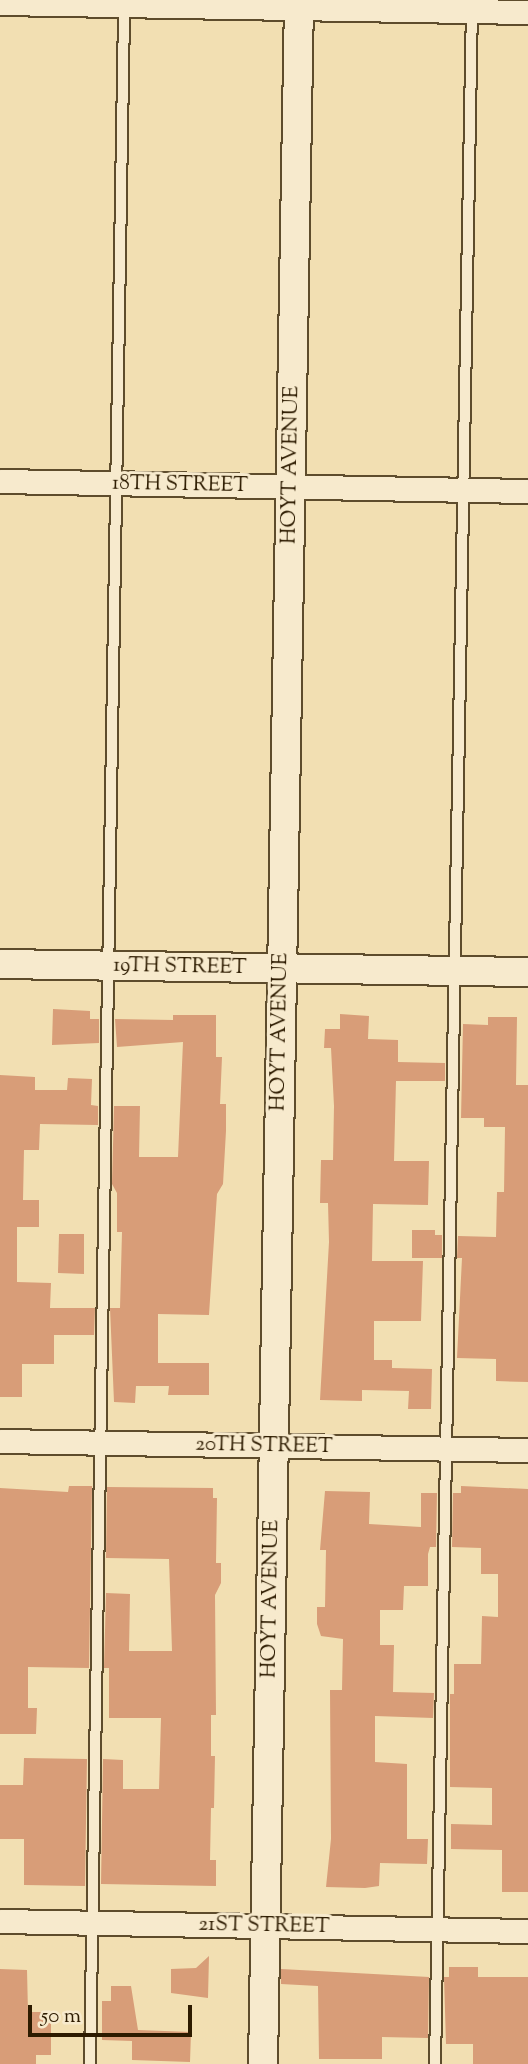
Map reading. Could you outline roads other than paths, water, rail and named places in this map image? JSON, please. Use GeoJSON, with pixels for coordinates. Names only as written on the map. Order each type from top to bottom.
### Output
{"type":"FeatureCollection","features":[{"type":"Feature","properties":{"kind":"street"},"geometry":{"type":"LineString","coordinates":[[0,3],[472,5],[528,12]]}},
{"type":"Feature","properties":{"kind":"street","name":"HOYT AVENUE"},"geometry":{"type":"LineString","coordinates":[[262,2064],[299,4]]}},
{"type":"Feature","properties":{"kind":"street","name":"18TH STREET"},"geometry":{"type":"LineString","coordinates":[[0,481],[528,491]]}},
{"type":"Feature","properties":{"kind":"street","name":"19TH STREET"},"geometry":{"type":"LineString","coordinates":[[0,964],[528,972]]}},
{"type":"Feature","properties":{"kind":"street","name":"20TH STREET"},"geometry":{"type":"LineString","coordinates":[[0,1441],[528,1450]]}},
{"type":"Feature","properties":{"kind":"street","name":"21ST STREET"},"geometry":{"type":"LineString","coordinates":[[0,1921],[528,1931]]}},
{"type":"Feature","properties":{"kind":"lane"},"geometry":{"type":"LineString","coordinates":[[90,2064],[102,1443],[113,484],[124,3]]}},
{"type":"Feature","properties":{"kind":"lane"},"geometry":{"type":"LineString","coordinates":[[435,2064],[452,971],[472,5]]}}]}
